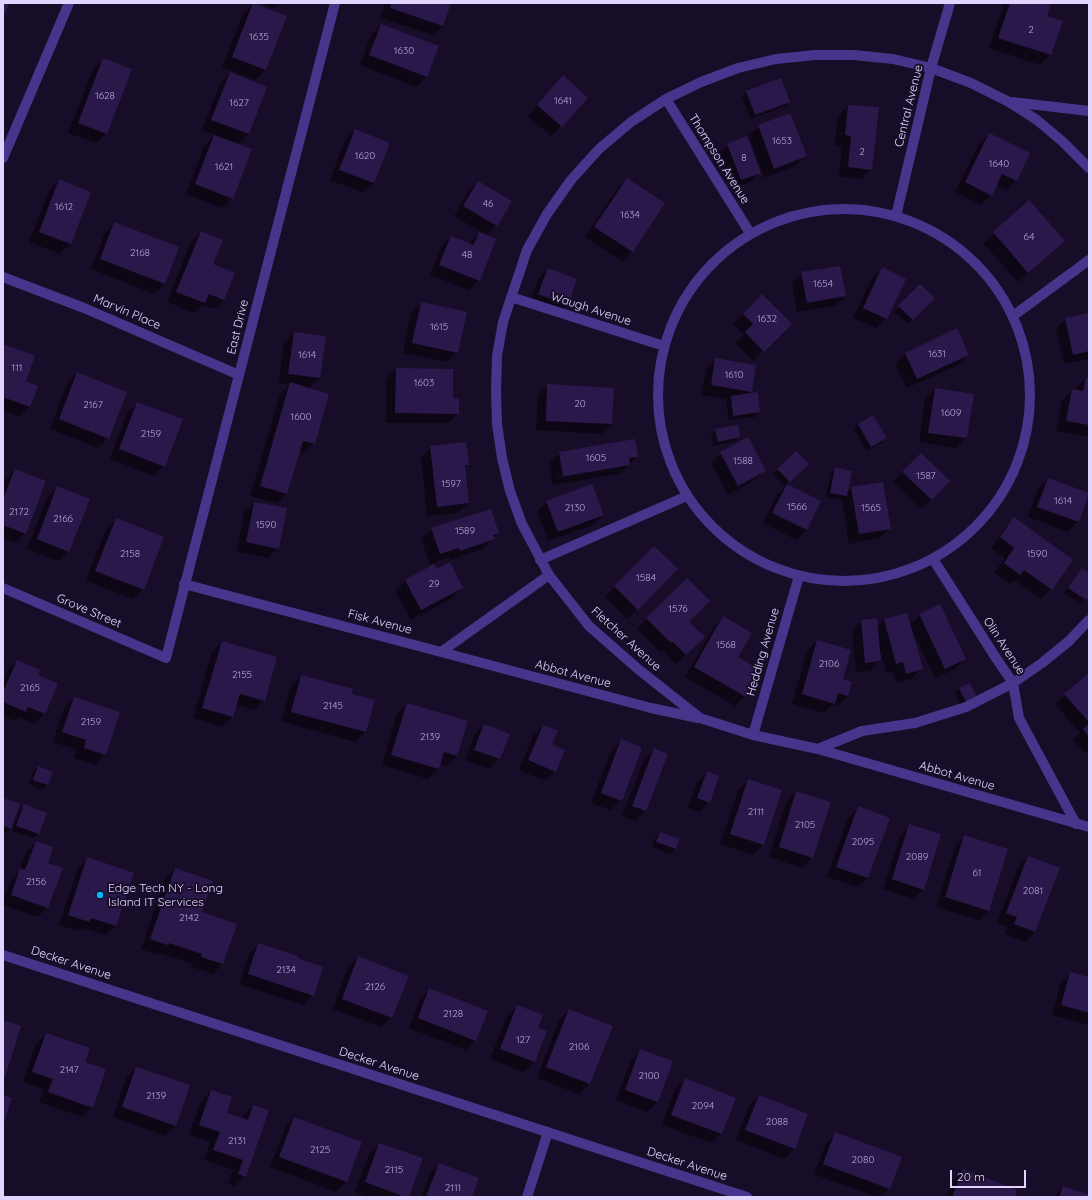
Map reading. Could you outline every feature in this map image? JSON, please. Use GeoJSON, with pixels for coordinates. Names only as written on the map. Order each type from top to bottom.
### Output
{"type":"FeatureCollection","features":[{"type":"Feature","properties":{"kind":"street"},"geometry":{"type":"LineString","coordinates":[[3,158],[69,3]]}},
{"type":"Feature","properties":{"kind":"street","name":"East Drive"},"geometry":{"type":"LineString","coordinates":[[166,658],[335,3]]}},
{"type":"Feature","properties":{"kind":"street","name":"Central Avenue"},"geometry":{"type":"LineString","coordinates":[[896,216],[931,68],[950,3]]}},
{"type":"Feature","properties":{"kind":"street","name":"Fletcher Avenue"},"geometry":{"type":"LineString","coordinates":[[818,749],[753,735],[700,718],[638,669],[589,626],[549,575],[540,560],[522,524],[510,491],[502,458],[497,424],[497,356],[503,322],[527,250],[547,214],[571,180],[599,149],[631,122],[666,99],[708,79],[738,68],[776,59],[815,55],[854,55],[893,59],[931,68],[971,83],[1009,102],[1037,120],[1063,142],[1089,168]]}},
{"type":"Feature","properties":{"kind":"street","name":"Thompson Avenue"},"geometry":{"type":"LineString","coordinates":[[666,99],[750,233]]}},
{"type":"Feature","properties":{"kind":"street"},"geometry":{"type":"LineString","coordinates":[[1009,102],[1089,111]]}},
{"type":"Feature","properties":{"kind":"street"},"geometry":{"type":"LineString","coordinates":[[836,208],[866,210],[896,216],[920,225],[944,237],[965,253],[984,272],[1000,293],[1013,316],[1025,349],[1030,384],[1029,419],[1022,454],[1007,486],[987,515],[962,540],[933,559],[901,572],[881,578],[853,582],[826,581],[799,576],[766,565],[737,548],[710,526],[687,496],[672,464],[658,412],[656,384],[664,346],[670,324],[684,297],[702,272],[725,250],[750,233],[777,220],[806,212],[836,208]]}},
{"type":"Feature","properties":{"kind":"street"},"geometry":{"type":"LineString","coordinates":[[1013,316],[1089,260]]}},
{"type":"Feature","properties":{"kind":"street","name":"Marvin Place"},"geometry":{"type":"LineString","coordinates":[[3,277],[84,308],[239,374]]}},
{"type":"Feature","properties":{"kind":"street","name":"Waugh Avenue"},"geometry":{"type":"LineString","coordinates":[[511,297],[664,346]]}},
{"type":"Feature","properties":{"kind":"street"},"geometry":{"type":"LineString","coordinates":[[540,560],[687,496]]}},
{"type":"Feature","properties":{"kind":"street","name":"Olin Avenue"},"geometry":{"type":"LineString","coordinates":[[933,559],[1013,683],[1019,718],[1076,824]]}},
{"type":"Feature","properties":{"kind":"street"},"geometry":{"type":"LineString","coordinates":[[441,652],[549,575]]}},
{"type":"Feature","properties":{"kind":"street","name":"Hedding Avenue"},"geometry":{"type":"LineString","coordinates":[[753,735],[799,576]]}},
{"type":"Feature","properties":{"kind":"street","name":"Fisk Avenue"},"geometry":{"type":"LineString","coordinates":[[184,584],[441,652]]}},
{"type":"Feature","properties":{"kind":"street","name":"Grove Street"},"geometry":{"type":"LineString","coordinates":[[3,588],[166,658]]}},
{"type":"Feature","properties":{"kind":"street"},"geometry":{"type":"LineString","coordinates":[[818,749],[862,731],[915,723],[966,707],[1013,683],[1042,663],[1069,641],[1089,620]]}},
{"type":"Feature","properties":{"kind":"street","name":"Abbot Avenue"},"geometry":{"type":"LineString","coordinates":[[441,652],[651,708],[700,718]]}},
{"type":"Feature","properties":{"kind":"street","name":"Abbot Avenue"},"geometry":{"type":"LineString","coordinates":[[818,749],[1089,827]]}},
{"type":"Feature","properties":{"kind":"street","name":"Decker Avenue"},"geometry":{"type":"LineString","coordinates":[[3,955],[747,1197]]}},
{"type":"Feature","properties":{"kind":"street"},"geometry":{"type":"LineString","coordinates":[[527,1197],[548,1132]]}},
{"type":"Feature","properties":{"kind":"building"},"geometry":{"type":"Polygon","coordinates":[[[3,3],[9,3],[3,18],[3,3]]]}},
{"type":"Feature","properties":{"kind":"building"},"geometry":{"type":"Polygon","coordinates":[[[253,3],[287,16],[266,70],[232,57],[253,3]]]}},
{"type":"Feature","properties":{"kind":"building"},"geometry":{"type":"Polygon","coordinates":[[[391,3],[451,3],[443,26],[390,8],[391,3]]]}},
{"type":"Feature","properties":{"kind":"building"},"geometry":{"type":"Polygon","coordinates":[[[1010,3],[1051,3],[1047,16],[1063,21],[1051,55],[998,38],[1010,3]]]}},
{"type":"Feature","properties":{"kind":"building"},"geometry":{"type":"Polygon","coordinates":[[[381,24],[439,46],[427,77],[369,55],[381,24]]]}},
{"type":"Feature","properties":{"kind":"building"},"geometry":{"type":"Polygon","coordinates":[[[103,58],[132,69],[107,134],[78,123],[103,58]]]}},
{"type":"Feature","properties":{"kind":"building"},"geometry":{"type":"Polygon","coordinates":[[[230,72],[267,87],[249,134],[211,120],[230,72]]]}},
{"type":"Feature","properties":{"kind":"building"},"geometry":{"type":"Polygon","coordinates":[[[563,75],[588,98],[562,127],[537,105],[563,75]]]}},
{"type":"Feature","properties":{"kind":"building"},"geometry":{"type":"Polygon","coordinates":[[[781,78],[790,102],[755,115],[746,91],[781,78]]]}},
{"type":"Feature","properties":{"kind":"building"},"geometry":{"type":"Polygon","coordinates":[[[848,105],[879,107],[872,170],[848,167],[851,136],[845,135],[848,105]]]}},
{"type":"Feature","properties":{"kind":"building"},"geometry":{"type":"Polygon","coordinates":[[[790,113],[807,156],[774,169],[758,125],[790,113]]]}},
{"type":"Feature","properties":{"kind":"building"},"geometry":{"type":"Polygon","coordinates":[[[355,129],[390,143],[374,183],[339,170],[355,129]]]}},
{"type":"Feature","properties":{"kind":"building"},"geometry":{"type":"Polygon","coordinates":[[[989,133],[1030,153],[1017,181],[1002,174],[992,196],[965,182],[989,133]]]}},
{"type":"Feature","properties":{"kind":"building"},"geometry":{"type":"Polygon","coordinates":[[[214,135],[252,149],[233,199],[195,184],[214,135]]]}},
{"type":"Feature","properties":{"kind":"building"},"geometry":{"type":"Polygon","coordinates":[[[747,136],[761,173],[741,180],[727,144],[747,136]]]}},
{"type":"Feature","properties":{"kind":"building"},"geometry":{"type":"Polygon","coordinates":[[[627,178],[665,203],[633,252],[594,227],[627,178]]]}},
{"type":"Feature","properties":{"kind":"building"},"geometry":{"type":"Polygon","coordinates":[[[59,179],[91,192],[71,244],[39,232],[59,179]]]}},
{"type":"Feature","properties":{"kind":"building"},"geometry":{"type":"Polygon","coordinates":[[[478,181],[512,201],[497,226],[463,206],[478,181]]]}},
{"type":"Feature","properties":{"kind":"building"},"geometry":{"type":"Polygon","coordinates":[[[1029,200],[1065,241],[1028,273],[993,232],[1029,200]]]}},
{"type":"Feature","properties":{"kind":"building"},"geometry":{"type":"Polygon","coordinates":[[[114,222],[179,247],[165,284],[100,259],[114,222]]]}},
{"type":"Feature","properties":{"kind":"building"},"geometry":{"type":"Polygon","coordinates":[[[201,231],[223,240],[213,264],[235,273],[224,300],[209,294],[205,303],[176,292],[201,231]]]}},
{"type":"Feature","properties":{"kind":"building"},"geometry":{"type":"Polygon","coordinates":[[[479,232],[496,239],[480,281],[439,265],[451,236],[474,245],[479,232]]]}},
{"type":"Feature","properties":{"kind":"building"},"geometry":{"type":"Polygon","coordinates":[[[840,266],[846,296],[807,303],[801,272],[840,266]]]}},
{"type":"Feature","properties":{"kind":"building"},"geometry":{"type":"Polygon","coordinates":[[[882,267],[906,279],[887,319],[863,308],[882,267]]]}},
{"type":"Feature","properties":{"kind":"building"},"geometry":{"type":"Polygon","coordinates":[[[548,268],[577,279],[568,305],[538,294],[548,268]]]}},
{"type":"Feature","properties":{"kind":"building"},"geometry":{"type":"Polygon","coordinates":[[[920,284],[935,298],[913,320],[898,306],[920,284]]]}},
{"type":"Feature","properties":{"kind":"building"},"geometry":{"type":"Polygon","coordinates":[[[762,294],[792,324],[764,352],[745,332],[753,324],[743,314],[762,294]]]}},
{"type":"Feature","properties":{"kind":"building"},"geometry":{"type":"Polygon","coordinates":[[[421,302],[467,312],[458,353],[412,343],[421,302]]]}},
{"type":"Feature","properties":{"kind":"building"},"geometry":{"type":"Polygon","coordinates":[[[1089,313],[1089,351],[1073,355],[1065,318],[1089,313]]]}},
{"type":"Feature","properties":{"kind":"building"},"geometry":{"type":"Polygon","coordinates":[[[957,328],[969,355],[917,379],[905,353],[957,328]]]}},
{"type":"Feature","properties":{"kind":"building"},"geometry":{"type":"Polygon","coordinates":[[[294,332],[326,336],[320,378],[288,374],[294,332]]]}},
{"type":"Feature","properties":{"kind":"building"},"geometry":{"type":"Polygon","coordinates":[[[3,344],[35,356],[26,381],[38,386],[30,407],[3,397],[3,344]]]}},
{"type":"Feature","properties":{"kind":"building"},"geometry":{"type":"Polygon","coordinates":[[[715,358],[756,365],[752,392],[711,385],[715,358]]]}},
{"type":"Feature","properties":{"kind":"building"},"geometry":{"type":"Polygon","coordinates":[[[396,368],[453,369],[453,398],[459,398],[459,414],[395,413],[396,368]]]}},
{"type":"Feature","properties":{"kind":"building"},"geometry":{"type":"Polygon","coordinates":[[[77,372],[127,392],[109,439],[59,419],[77,372]]]}},
{"type":"Feature","properties":{"kind":"building"},"geometry":{"type":"Polygon","coordinates":[[[1086,377],[1089,378],[1089,425],[1066,421],[1072,389],[1083,391],[1086,377]]]}},
{"type":"Feature","properties":{"kind":"building"},"geometry":{"type":"Polygon","coordinates":[[[290,382],[329,394],[315,444],[303,441],[287,494],[260,486],[290,382]]]}},
{"type":"Feature","properties":{"kind":"building"},"geometry":{"type":"Polygon","coordinates":[[[547,384],[614,388],[612,424],[546,421],[547,384]]]}},
{"type":"Feature","properties":{"kind":"building"},"geometry":{"type":"Polygon","coordinates":[[[935,388],[974,394],[967,438],[928,433],[935,388]]]}},
{"type":"Feature","properties":{"kind":"building"},"geometry":{"type":"Polygon","coordinates":[[[758,392],[760,412],[733,416],[731,396],[758,392]]]}},
{"type":"Feature","properties":{"kind":"building"},"geometry":{"type":"Polygon","coordinates":[[[137,402],[183,419],[165,467],[119,449],[137,402]]]}},
{"type":"Feature","properties":{"kind":"building"},"geometry":{"type":"Polygon","coordinates":[[[873,415],[887,438],[871,447],[858,424],[873,415]]]}},
{"type":"Feature","properties":{"kind":"building"},"geometry":{"type":"Polygon","coordinates":[[[738,425],[740,437],[718,442],[715,429],[738,425]]]}},
{"type":"Feature","properties":{"kind":"building"},"geometry":{"type":"Polygon","coordinates":[[[748,437],[766,471],[738,486],[720,452],[748,437]]]}},
{"type":"Feature","properties":{"kind":"building"},"geometry":{"type":"Polygon","coordinates":[[[635,439],[638,457],[629,458],[630,465],[563,476],[559,452],[635,439]]]}},
{"type":"Feature","properties":{"kind":"building"},"geometry":{"type":"Polygon","coordinates":[[[466,442],[469,465],[465,465],[469,503],[437,507],[430,446],[466,442]]]}},
{"type":"Feature","properties":{"kind":"building"},"geometry":{"type":"Polygon","coordinates":[[[796,451],[809,464],[790,482],[777,469],[796,451]]]}},
{"type":"Feature","properties":{"kind":"building"},"geometry":{"type":"Polygon","coordinates":[[[921,453],[950,481],[932,500],[902,472],[921,453]]]}},
{"type":"Feature","properties":{"kind":"building"},"geometry":{"type":"Polygon","coordinates":[[[835,467],[852,471],[847,496],[830,493],[835,467]]]}},
{"type":"Feature","properties":{"kind":"building"},"geometry":{"type":"Polygon","coordinates":[[[15,469],[46,481],[26,534],[3,525],[3,499],[15,469]]]}},
{"type":"Feature","properties":{"kind":"building"},"geometry":{"type":"Polygon","coordinates":[[[1048,478],[1089,493],[1079,522],[1037,507],[1048,478]]]}},
{"type":"Feature","properties":{"kind":"building"},"geometry":{"type":"Polygon","coordinates":[[[883,482],[891,529],[859,534],[851,487],[883,482]]]}},
{"type":"Feature","properties":{"kind":"building"},"geometry":{"type":"Polygon","coordinates":[[[592,484],[604,515],[558,532],[546,501],[592,484]]]}},
{"type":"Feature","properties":{"kind":"building"},"geometry":{"type":"Polygon","coordinates":[[[787,484],[821,501],[807,530],[772,513],[787,484]]]}},
{"type":"Feature","properties":{"kind":"building"},"geometry":{"type":"Polygon","coordinates":[[[57,486],[90,499],[69,552],[37,539],[57,486]]]}},
{"type":"Feature","properties":{"kind":"building"},"geometry":{"type":"Polygon","coordinates":[[[254,502],[287,508],[279,549],[246,542],[254,502]]]}},
{"type":"Feature","properties":{"kind":"building"},"geometry":{"type":"Polygon","coordinates":[[[491,509],[499,533],[493,535],[495,539],[460,551],[459,548],[440,554],[431,528],[491,509]]]}},
{"type":"Feature","properties":{"kind":"building"},"geometry":{"type":"Polygon","coordinates":[[[1014,517],[1073,560],[1052,590],[1024,570],[1020,575],[1004,563],[1014,548],[1000,537],[1014,517]]]}},
{"type":"Feature","properties":{"kind":"building"},"geometry":{"type":"Polygon","coordinates":[[[116,518],[164,537],[144,590],[95,571],[116,518]]]}},
{"type":"Feature","properties":{"kind":"building"},"geometry":{"type":"Polygon","coordinates":[[[654,546],[678,569],[638,610],[614,586],[654,546]]]}},
{"type":"Feature","properties":{"kind":"building"},"geometry":{"type":"Polygon","coordinates":[[[450,562],[463,588],[421,610],[405,580],[434,564],[437,569],[450,562]]]}},
{"type":"Feature","properties":{"kind":"building"},"geometry":{"type":"Polygon","coordinates":[[[1082,568],[1089,573],[1089,597],[1086,600],[1068,588],[1082,568]]]}},
{"type":"Feature","properties":{"kind":"building"},"geometry":{"type":"Polygon","coordinates":[[[687,578],[710,601],[689,622],[705,637],[686,655],[672,641],[671,643],[646,618],[687,578]]]}},
{"type":"Feature","properties":{"kind":"building"},"geometry":{"type":"Polygon","coordinates":[[[940,604],[966,659],[945,669],[919,614],[940,604]]]}},
{"type":"Feature","properties":{"kind":"building"},"geometry":{"type":"Polygon","coordinates":[[[907,613],[923,669],[906,674],[903,662],[896,664],[884,619],[907,613]]]}},
{"type":"Feature","properties":{"kind":"building"},"geometry":{"type":"Polygon","coordinates":[[[723,616],[752,633],[738,657],[761,671],[746,697],[694,667],[723,616]]]}},
{"type":"Feature","properties":{"kind":"building"},"geometry":{"type":"Polygon","coordinates":[[[877,618],[881,661],[865,663],[861,620],[877,618]]]}},
{"type":"Feature","properties":{"kind":"building"},"geometry":{"type":"Polygon","coordinates":[[[817,640],[851,650],[843,679],[852,682],[848,696],[838,693],[835,704],[802,694],[817,640]]]}},
{"type":"Feature","properties":{"kind":"building"},"geometry":{"type":"Polygon","coordinates":[[[222,641],[277,657],[265,701],[240,694],[233,717],[202,708],[222,641]]]}},
{"type":"Feature","properties":{"kind":"building"},"geometry":{"type":"Polygon","coordinates":[[[17,660],[40,670],[38,675],[58,684],[45,714],[28,707],[26,712],[3,702],[3,692],[17,660]]]}},
{"type":"Feature","properties":{"kind":"building"},"geometry":{"type":"Polygon","coordinates":[[[1089,673],[1089,722],[1064,694],[1089,673]]]}},
{"type":"Feature","properties":{"kind":"building"},"geometry":{"type":"Polygon","coordinates":[[[301,675],[353,689],[352,694],[375,700],[366,732],[291,712],[301,675]]]}},
{"type":"Feature","properties":{"kind":"building"},"geometry":{"type":"Polygon","coordinates":[[[970,683],[978,699],[967,704],[959,688],[970,683]]]}},
{"type":"Feature","properties":{"kind":"building"},"geometry":{"type":"Polygon","coordinates":[[[74,697],[120,712],[106,755],[84,748],[86,740],[62,732],[74,697]]]}},
{"type":"Feature","properties":{"kind":"building"},"geometry":{"type":"Polygon","coordinates":[[[407,703],[468,721],[457,756],[444,752],[439,769],[391,755],[407,703]]]}},
{"type":"Feature","properties":{"kind":"building"},"geometry":{"type":"Polygon","coordinates":[[[484,724],[510,734],[500,759],[474,750],[484,724]]]}},
{"type":"Feature","properties":{"kind":"building"},"geometry":{"type":"Polygon","coordinates":[[[1089,724],[1089,737],[1083,729],[1089,724]]]}},
{"type":"Feature","properties":{"kind":"building"},"geometry":{"type":"Polygon","coordinates":[[[543,725],[558,731],[552,744],[565,750],[556,772],[528,760],[543,725]]]}},
{"type":"Feature","properties":{"kind":"building"},"geometry":{"type":"Polygon","coordinates":[[[621,739],[642,748],[622,801],[601,793],[621,739]]]}},
{"type":"Feature","properties":{"kind":"building"},"geometry":{"type":"Polygon","coordinates":[[[654,748],[668,754],[646,811],[632,806],[654,748]]]}},
{"type":"Feature","properties":{"kind":"building"},"geometry":{"type":"Polygon","coordinates":[[[38,766],[53,772],[48,785],[33,780],[38,766]]]}},
{"type":"Feature","properties":{"kind":"building"},"geometry":{"type":"Polygon","coordinates":[[[707,771],[719,776],[710,803],[697,798],[707,771]]]}},
{"type":"Feature","properties":{"kind":"building"},"geometry":{"type":"Polygon","coordinates":[[[748,779],[782,790],[764,845],[730,834],[748,779]]]}},
{"type":"Feature","properties":{"kind":"building"},"geometry":{"type":"Polygon","coordinates":[[[796,791],[831,802],[813,858],[779,847],[796,791]]]}},
{"type":"Feature","properties":{"kind":"building"},"geometry":{"type":"Polygon","coordinates":[[[3,798],[20,804],[11,829],[3,826],[3,798]]]}},
{"type":"Feature","properties":{"kind":"building"},"geometry":{"type":"Polygon","coordinates":[[[24,804],[47,813],[39,834],[16,826],[24,804]]]}},
{"type":"Feature","properties":{"kind":"building"},"geometry":{"type":"Polygon","coordinates":[[[858,806],[890,818],[868,878],[836,867],[858,806]]]}},
{"type":"Feature","properties":{"kind":"building"},"geometry":{"type":"Polygon","coordinates":[[[909,824],[941,834],[924,890],[892,879],[909,824]]]}},
{"type":"Feature","properties":{"kind":"building"},"geometry":{"type":"Polygon","coordinates":[[[660,832],[679,839],[676,849],[656,842],[660,832]]]}},
{"type":"Feature","properties":{"kind":"building"},"geometry":{"type":"Polygon","coordinates":[[[964,835],[1008,849],[989,911],[945,897],[964,835]]]}},
{"type":"Feature","properties":{"kind":"building"},"geometry":{"type":"Polygon","coordinates":[[[36,841],[53,847],[48,863],[63,868],[48,908],[11,895],[20,868],[25,870],[36,841]]]}},
{"type":"Feature","properties":{"kind":"building"},"geometry":{"type":"Polygon","coordinates":[[[1028,856],[1060,868],[1035,932],[1014,924],[1017,917],[1006,913],[1028,856]]]}},
{"type":"Feature","properties":{"kind":"building"},"geometry":{"type":"Polygon","coordinates":[[[87,857],[134,873],[116,926],[91,918],[89,922],[68,915],[87,857]]]}},
{"type":"Feature","properties":{"kind":"building"},"geometry":{"type":"Polygon","coordinates":[[[175,868],[213,881],[202,912],[237,924],[223,964],[201,957],[202,954],[169,943],[168,945],[150,939],[175,868]]]}},
{"type":"Feature","properties":{"kind":"building"},"geometry":{"type":"Polygon","coordinates":[[[258,943],[298,956],[297,958],[323,967],[314,996],[248,974],[258,943]]]}},
{"type":"Feature","properties":{"kind":"building"},"geometry":{"type":"Polygon","coordinates":[[[358,956],[409,976],[392,1018],[342,999],[358,956]]]}},
{"type":"Feature","properties":{"kind":"building"},"geometry":{"type":"Polygon","coordinates":[[[1070,972],[1089,977],[1089,1013],[1061,1005],[1070,972]]]}},
{"type":"Feature","properties":{"kind":"building"},"geometry":{"type":"Polygon","coordinates":[[[429,988],[488,1011],[476,1041],[418,1018],[429,988]]]}},
{"type":"Feature","properties":{"kind":"building"},"geometry":{"type":"Polygon","coordinates":[[[517,1005],[543,1015],[538,1028],[547,1031],[535,1062],[500,1049],[517,1005]]]}},
{"type":"Feature","properties":{"kind":"building"},"geometry":{"type":"Polygon","coordinates":[[[569,1009],[613,1026],[590,1084],[546,1067],[569,1009]]]}},
{"type":"Feature","properties":{"kind":"building"},"geometry":{"type":"Polygon","coordinates":[[[3,1020],[21,1026],[5,1077],[3,1077],[3,1020]]]}},
{"type":"Feature","properties":{"kind":"building"},"geometry":{"type":"Polygon","coordinates":[[[46,1033],[90,1048],[85,1062],[106,1069],[93,1108],[48,1092],[53,1079],[32,1072],[46,1033]]]}},
{"type":"Feature","properties":{"kind":"building"},"geometry":{"type":"Polygon","coordinates":[[[640,1049],[673,1061],[658,1102],[625,1090],[640,1049]]]}},
{"type":"Feature","properties":{"kind":"building"},"geometry":{"type":"Polygon","coordinates":[[[136,1067],[190,1085],[176,1126],[122,1107],[136,1067]]]}},
{"type":"Feature","properties":{"kind":"building"},"geometry":{"type":"Polygon","coordinates":[[[685,1078],[736,1098],[722,1134],[671,1115],[685,1078]]]}},
{"type":"Feature","properties":{"kind":"building"},"geometry":{"type":"Polygon","coordinates":[[[211,1090],[232,1097],[227,1113],[248,1120],[253,1105],[269,1110],[246,1177],[238,1174],[243,1160],[213,1150],[220,1132],[199,1125],[211,1090]]]}},
{"type":"Feature","properties":{"kind":"building"},"geometry":{"type":"Polygon","coordinates":[[[3,1095],[12,1098],[3,1125],[3,1095]]]}},
{"type":"Feature","properties":{"kind":"building"},"geometry":{"type":"Polygon","coordinates":[[[759,1095],[808,1114],[795,1149],[745,1130],[759,1095]]]}},
{"type":"Feature","properties":{"kind":"building"},"geometry":{"type":"Polygon","coordinates":[[[294,1117],[362,1142],[347,1182],[279,1157],[294,1117]]]}},
{"type":"Feature","properties":{"kind":"building"},"geometry":{"type":"Polygon","coordinates":[[[835,1132],[902,1157],[890,1189],[823,1164],[835,1132]]]}},
{"type":"Feature","properties":{"kind":"building"},"geometry":{"type":"Polygon","coordinates":[[[379,1143],[423,1158],[409,1197],[405,1197],[365,1182],[379,1143]]]}},
{"type":"Feature","properties":{"kind":"building"},"geometry":{"type":"Polygon","coordinates":[[[439,1163],[479,1178],[472,1197],[426,1197],[439,1163]]]}},
{"type":"Feature","properties":{"kind":"building"},"geometry":{"type":"Polygon","coordinates":[[[963,1169],[1017,1190],[1015,1197],[952,1197],[963,1169]]]}},
{"type":"Feature","properties":{"kind":"building"},"geometry":{"type":"Polygon","coordinates":[[[1063,1186],[1089,1195],[1089,1197],[1059,1197],[1063,1186]]]}},
{"type":"Feature","properties":{"kind":"place","name":"Edge Tech NY - Long Island IT Services"},"geometry":{"type":"Point","coordinates":[100,895]}}]}
